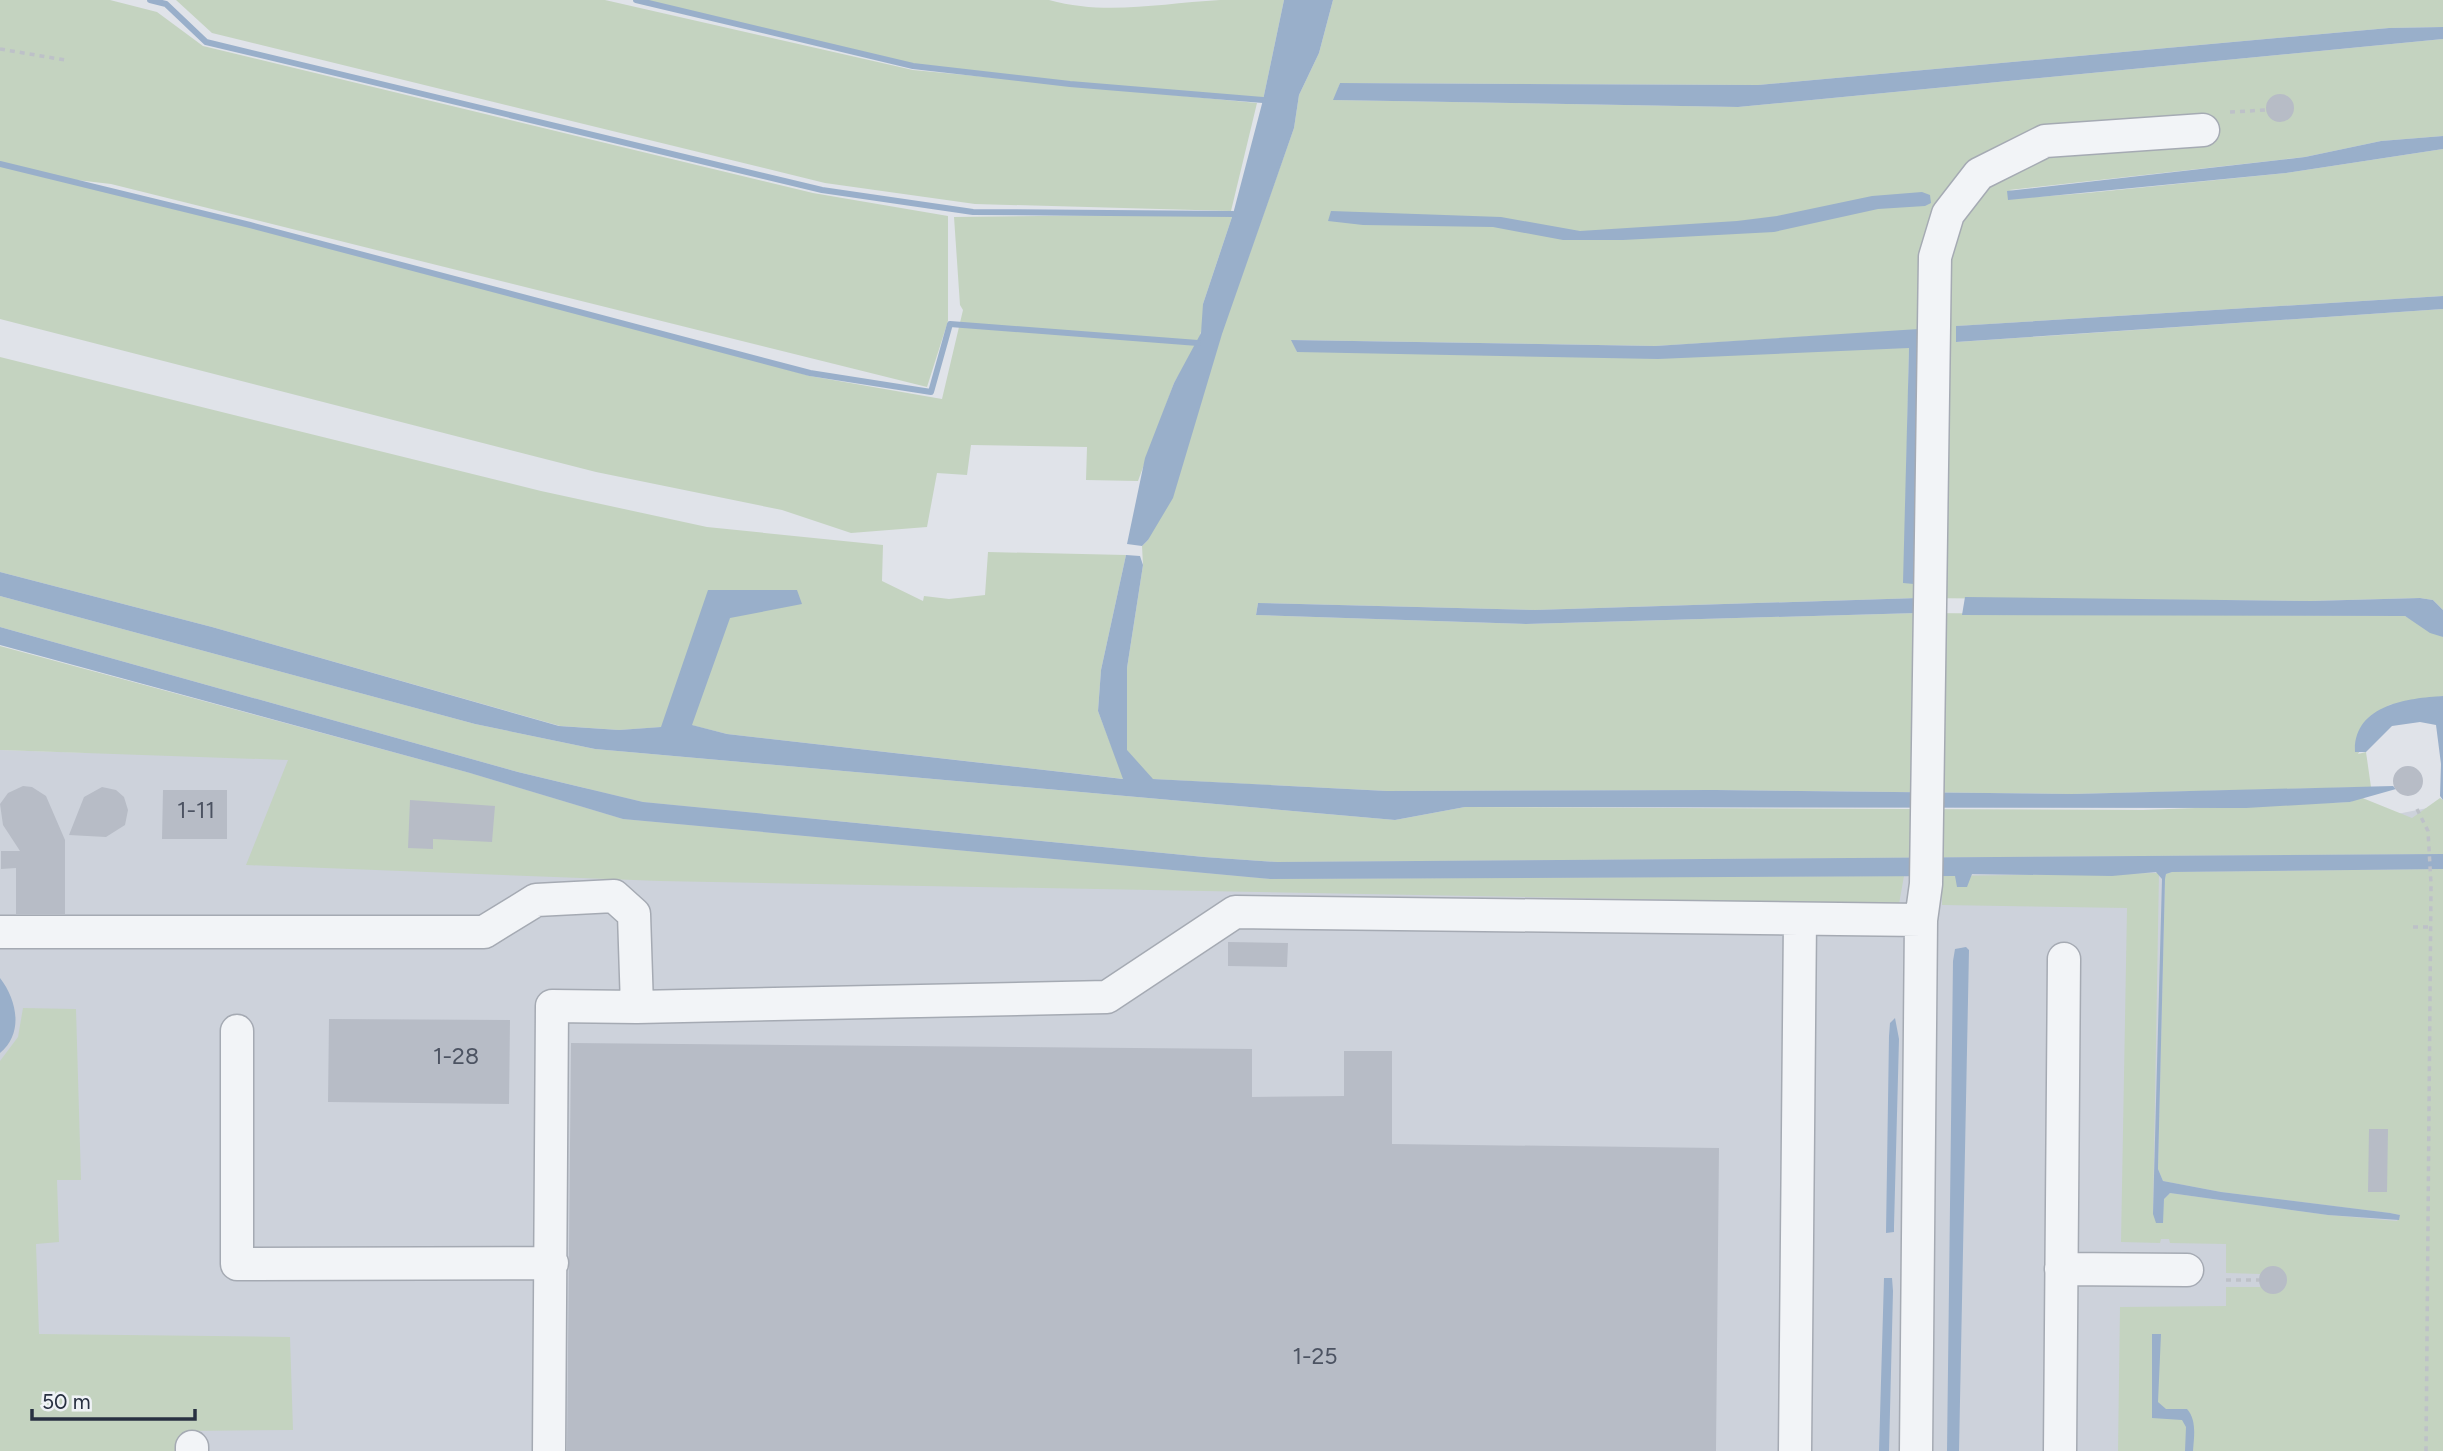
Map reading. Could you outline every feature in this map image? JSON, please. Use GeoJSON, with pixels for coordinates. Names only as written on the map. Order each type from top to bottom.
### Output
{"type":"FeatureCollection","features":[{"type":"Feature","properties":{"kind":"lane"},"geometry":{"type":"LineString","coordinates":[[1916,1451],[1921,920],[1926,884],[1936,257],[1948,214],[1979,174],[2045,141],[2203,130]]}},
{"type":"Feature","properties":{"kind":"lane"},"geometry":{"type":"LineString","coordinates":[[0,932],[484,932],[536,900],[614,896],[634,914],[637,1007]]}},
{"type":"Feature","properties":{"kind":"lane"},"geometry":{"type":"LineString","coordinates":[[549,1451],[552,1006],[637,1007],[1107,997],[1235,912],[1921,920]]}},
{"type":"Feature","properties":{"kind":"lane"},"geometry":{"type":"LineString","coordinates":[[1794,1451],[1800,919]]}},
{"type":"Feature","properties":{"kind":"lane"},"geometry":{"type":"LineString","coordinates":[[2060,1451],[2064,959]]}},
{"type":"Feature","properties":{"kind":"lane"},"geometry":{"type":"LineString","coordinates":[[237,1031],[237,1264],[552,1263]]}},
{"type":"Feature","properties":{"kind":"lane"},"geometry":{"type":"LineString","coordinates":[[2061,1269],[2187,1270]]}},
{"type":"Feature","properties":{"kind":"path"},"geometry":{"type":"LineString","coordinates":[[0,49],[65,60]]}},
{"type":"Feature","properties":{"kind":"path"},"geometry":{"type":"LineString","coordinates":[[2230,112],[2266,110]]}},
{"type":"Feature","properties":{"kind":"path"},"geometry":{"type":"LineString","coordinates":[[2417,809],[2428,831],[2431,884],[2426,1451]]}},
{"type":"Feature","properties":{"kind":"path"},"geometry":{"type":"LineString","coordinates":[[2413,926],[2431,927]]}},
{"type":"Feature","properties":{"kind":"path"},"geometry":{"type":"LineString","coordinates":[[2226,1280],[2259,1280]]}},
{"type":"Feature","properties":{"kind":"shaded area"},"geometry":{"type":"Polygon","coordinates":[[[95,672],[470,773],[1270,879],[1297,833],[2320,829],[2443,805],[2443,1451],[0,1451],[0,750],[91,753],[95,672]]]}},
{"type":"Feature","properties":{"kind":"green space"},"geometry":{"type":"Polygon","coordinates":[[[0,0],[110,0],[157,12],[203,46],[813,193],[948,216],[948,321],[927,387],[111,184],[42,176],[209,214],[638,326],[810,376],[942,399],[963,310],[960,305],[954,217],[1233,214],[1203,304],[1203,324],[1198,343],[1174,383],[1138,481],[1086,480],[1087,447],[971,445],[967,475],[937,473],[927,527],[851,533],[782,510],[596,472],[0,319],[0,0]]]}},
{"type":"Feature","properties":{"kind":"green space"},"geometry":{"type":"Polygon","coordinates":[[[176,0],[605,0],[913,70],[1257,103],[1231,211],[975,204],[825,183],[212,33],[176,0]]]}},
{"type":"Feature","properties":{"kind":"green space"},"geometry":{"type":"Polygon","coordinates":[[[642,0],[1049,0],[1071,5],[1113,8],[1220,0],[1284,0],[1263,100],[1070,83],[914,64],[642,0]]]}},
{"type":"Feature","properties":{"kind":"green space"},"geometry":{"type":"Polygon","coordinates":[[[1333,0],[2443,0],[2443,27],[2389,28],[1758,85],[1340,83],[1334,100],[1738,107],[2443,39],[2443,136],[2381,141],[2305,157],[2009,190],[2037,197],[2087,193],[2286,173],[2443,149],[2443,296],[1957,326],[1957,342],[2443,309],[2443,610],[2433,600],[2420,598],[2311,601],[1918,598],[1535,610],[1258,603],[1256,615],[1526,624],[1918,613],[2405,616],[2443,637],[2443,696],[2389,705],[2358,754],[2366,752],[2371,787],[2072,794],[1715,790],[1387,791],[1152,779],[1127,751],[1126,739],[1127,668],[1143,565],[1142,546],[1148,540],[1294,128],[1299,95],[1319,53],[1333,0]],[[1918,330],[1655,346],[1292,340],[1297,352],[1909,348],[1904,583],[1918,330]]]}},
{"type":"Feature","properties":{"kind":"green space"},"geometry":{"type":"Polygon","coordinates":[[[0,357],[541,491],[707,527],[883,545],[882,581],[923,601],[924,596],[949,599],[985,595],[988,552],[1126,555],[1101,670],[1098,711],[1124,779],[727,734],[691,725],[619,730],[560,726],[212,627],[0,572],[0,357]]]}},
{"type":"Feature","properties":{"kind":"green space"},"geometry":{"type":"Polygon","coordinates":[[[0,596],[475,724],[595,749],[1395,820],[1465,807],[2143,810],[2350,802],[2360,797],[2412,818],[2440,798],[2443,800],[2443,854],[1277,862],[643,802],[518,772],[0,627],[0,596]]]}},
{"type":"Feature","properties":{"kind":"green space"},"geometry":{"type":"Polygon","coordinates":[[[0,646],[470,773],[623,819],[1270,879],[1904,876],[1899,904],[660,881],[246,865],[288,760],[0,750],[0,646]]]}},
{"type":"Feature","properties":{"kind":"green space"},"geometry":{"type":"Polygon","coordinates":[[[2443,869],[2443,1451],[2118,1451],[2120,1307],[2226,1306],[2226,1287],[2260,1287],[2260,1274],[2226,1273],[2226,1244],[2170,1243],[2169,1239],[2161,1239],[2160,1243],[2121,1242],[2127,908],[1942,905],[1942,876],[2159,873],[2153,1214],[2163,1210],[2164,1199],[2170,1193],[2328,1215],[2397,1221],[2400,1215],[2221,1192],[2163,1181],[2158,1169],[2165,879],[2166,874],[2172,872],[2443,869]]]}},
{"type":"Feature","properties":{"kind":"green space"},"geometry":{"type":"Polygon","coordinates":[[[23,1008],[76,1009],[81,1180],[57,1180],[59,1242],[36,1244],[39,1334],[290,1337],[293,1430],[186,1431],[184,1451],[0,1451],[0,1061],[18,1037],[23,1008]]]}},
{"type":"Feature","properties":{"kind":"water"},"geometry":{"type":"Polygon","coordinates":[[[1284,0],[1333,0],[1319,53],[1299,95],[1294,128],[1222,334],[1173,498],[1142,546],[1127,544],[1145,458],[1174,383],[1201,333],[1203,304],[1233,214],[1263,100],[1284,0]]]}},
{"type":"Feature","properties":{"kind":"water"},"geometry":{"type":"Polygon","coordinates":[[[2443,27],[2443,39],[1738,107],[1333,100],[1340,83],[1758,85],[2389,28],[2443,27]]]}},
{"type":"Feature","properties":{"kind":"water"},"geometry":{"type":"Polygon","coordinates":[[[2443,136],[2443,149],[2286,173],[2008,200],[2007,191],[2305,157],[2381,141],[2443,136]]]}},
{"type":"Feature","properties":{"kind":"water"},"geometry":{"type":"Polygon","coordinates":[[[1922,192],[1930,195],[1931,203],[1925,206],[1878,209],[1774,232],[1623,240],[1563,240],[1493,227],[1363,225],[1328,221],[1331,211],[1501,217],[1580,231],[1737,221],[1777,216],[1872,196],[1922,192]]]}},
{"type":"Feature","properties":{"kind":"water"},"geometry":{"type":"Polygon","coordinates":[[[2443,296],[2443,309],[1956,342],[1956,326],[2443,296]]]}},
{"type":"Feature","properties":{"kind":"water"},"geometry":{"type":"Polygon","coordinates":[[[1919,329],[1914,584],[1903,583],[1909,348],[1658,359],[1297,352],[1291,340],[1655,346],[1919,329]]]}},
{"type":"Feature","properties":{"kind":"water"},"geometry":{"type":"Polygon","coordinates":[[[1126,555],[1140,556],[1143,565],[1127,668],[1127,750],[1153,779],[1387,791],[1715,790],[2072,794],[2393,786],[2396,789],[2350,802],[2246,808],[1465,807],[1395,820],[595,749],[475,724],[0,596],[0,572],[212,627],[559,726],[619,730],[661,727],[708,590],[797,590],[802,604],[730,618],[692,725],[727,734],[1123,779],[1098,711],[1101,670],[1126,555]]]}},
{"type":"Feature","properties":{"kind":"water"},"geometry":{"type":"Polygon","coordinates":[[[1965,597],[2311,601],[2420,598],[2433,600],[2443,610],[2443,637],[2430,633],[2405,616],[1962,615],[1965,597]]]}},
{"type":"Feature","properties":{"kind":"water"},"geometry":{"type":"Polygon","coordinates":[[[1918,598],[1918,613],[1526,624],[1256,615],[1258,603],[1535,610],[1918,598]]]}},
{"type":"Feature","properties":{"kind":"water"},"geometry":{"type":"Polygon","coordinates":[[[0,627],[518,772],[643,802],[1204,857],[1277,862],[2443,854],[2443,869],[2172,872],[2166,874],[2165,879],[2158,1169],[2163,1181],[2221,1192],[2390,1213],[2400,1215],[2399,1220],[2328,1215],[2170,1193],[2164,1199],[2163,1223],[2156,1223],[2153,1214],[2162,879],[2156,872],[2112,876],[1972,874],[1967,887],[1957,887],[1955,876],[1270,879],[623,819],[470,773],[0,645],[0,627]]]}},
{"type":"Feature","properties":{"kind":"water"},"geometry":{"type":"Polygon","coordinates":[[[2443,696],[2443,800],[2440,796],[2441,764],[2436,725],[2420,722],[2392,726],[2366,752],[2355,752],[2357,736],[2363,724],[2373,714],[2399,702],[2443,696]]]}},
{"type":"Feature","properties":{"kind":"water"},"geometry":{"type":"Polygon","coordinates":[[[1966,947],[1969,950],[1959,1451],[1947,1451],[1953,961],[1955,949],[1966,947]]]}},
{"type":"Feature","properties":{"kind":"water"},"geometry":{"type":"Polygon","coordinates":[[[0,978],[11,996],[15,1026],[8,1045],[0,1053],[0,978]]]}},
{"type":"Feature","properties":{"kind":"water"},"geometry":{"type":"Polygon","coordinates":[[[1895,1018],[1899,1039],[1894,1232],[1886,1233],[1889,1036],[1890,1023],[1895,1018]]]}},
{"type":"Feature","properties":{"kind":"water"},"geometry":{"type":"Polygon","coordinates":[[[1884,1278],[1892,1278],[1893,1291],[1889,1451],[1879,1451],[1884,1278]]]}},
{"type":"Feature","properties":{"kind":"water"},"geometry":{"type":"Polygon","coordinates":[[[2152,1334],[2161,1334],[2158,1402],[2166,1409],[2187,1409],[2190,1413],[2194,1429],[2193,1451],[2185,1451],[2186,1427],[2182,1420],[2152,1418],[2152,1334]]]}},
{"type":"Feature","properties":{"kind":"building"},"geometry":{"type":"Polygon","coordinates":[[[2280,94],[2290,98],[2294,108],[2290,118],[2280,122],[2270,118],[2266,108],[2270,98],[2280,94]]]}},
{"type":"Feature","properties":{"kind":"building"},"geometry":{"type":"Polygon","coordinates":[[[2408,766],[2419,770],[2423,781],[2419,792],[2408,796],[2397,792],[2393,781],[2397,770],[2408,766]]]}},
{"type":"Feature","properties":{"kind":"building"},"geometry":{"type":"Polygon","coordinates":[[[23,786],[32,787],[46,796],[65,840],[65,914],[16,914],[16,868],[1,869],[1,851],[20,851],[3,825],[0,804],[8,793],[23,786]]]}},
{"type":"Feature","properties":{"kind":"building"},"geometry":{"type":"Polygon","coordinates":[[[102,787],[116,790],[124,797],[128,810],[125,825],[106,837],[69,835],[84,797],[102,787]]]}},
{"type":"Feature","properties":{"kind":"building"},"geometry":{"type":"Polygon","coordinates":[[[163,790],[227,790],[227,839],[162,839],[163,790]]]}},
{"type":"Feature","properties":{"kind":"building"},"geometry":{"type":"Polygon","coordinates":[[[410,800],[495,806],[492,842],[433,839],[433,849],[408,848],[410,800]]]}},
{"type":"Feature","properties":{"kind":"building"},"geometry":{"type":"Polygon","coordinates":[[[1228,942],[1288,943],[1287,967],[1228,966],[1228,942]]]}},
{"type":"Feature","properties":{"kind":"building"},"geometry":{"type":"Polygon","coordinates":[[[329,1019],[510,1020],[509,1104],[328,1102],[329,1019]]]}},
{"type":"Feature","properties":{"kind":"building"},"geometry":{"type":"Polygon","coordinates":[[[571,1043],[1252,1049],[1252,1097],[1344,1096],[1344,1051],[1392,1051],[1392,1144],[1719,1148],[1716,1451],[567,1451],[571,1043]]]}},
{"type":"Feature","properties":{"kind":"building"},"geometry":{"type":"Polygon","coordinates":[[[2369,1129],[2388,1129],[2387,1192],[2368,1192],[2369,1129]]]}},
{"type":"Feature","properties":{"kind":"building"},"geometry":{"type":"Polygon","coordinates":[[[2273,1266],[2283,1270],[2287,1280],[2283,1290],[2273,1294],[2263,1290],[2259,1280],[2263,1270],[2273,1266]]]}},
{"type":"Feature","properties":{"kind":"waterway"},"geometry":{"type":"LineString","coordinates":[[150,0],[166,4],[206,42],[822,190],[973,212],[1233,214]]}},
{"type":"Feature","properties":{"kind":"waterway"},"geometry":{"type":"LineString","coordinates":[[636,0],[913,66],[1070,84],[1263,100]]}},
{"type":"Feature","properties":{"kind":"waterway"},"geometry":{"type":"LineString","coordinates":[[0,164],[250,225],[810,373],[931,392],[950,324],[1198,343]]}}]}
